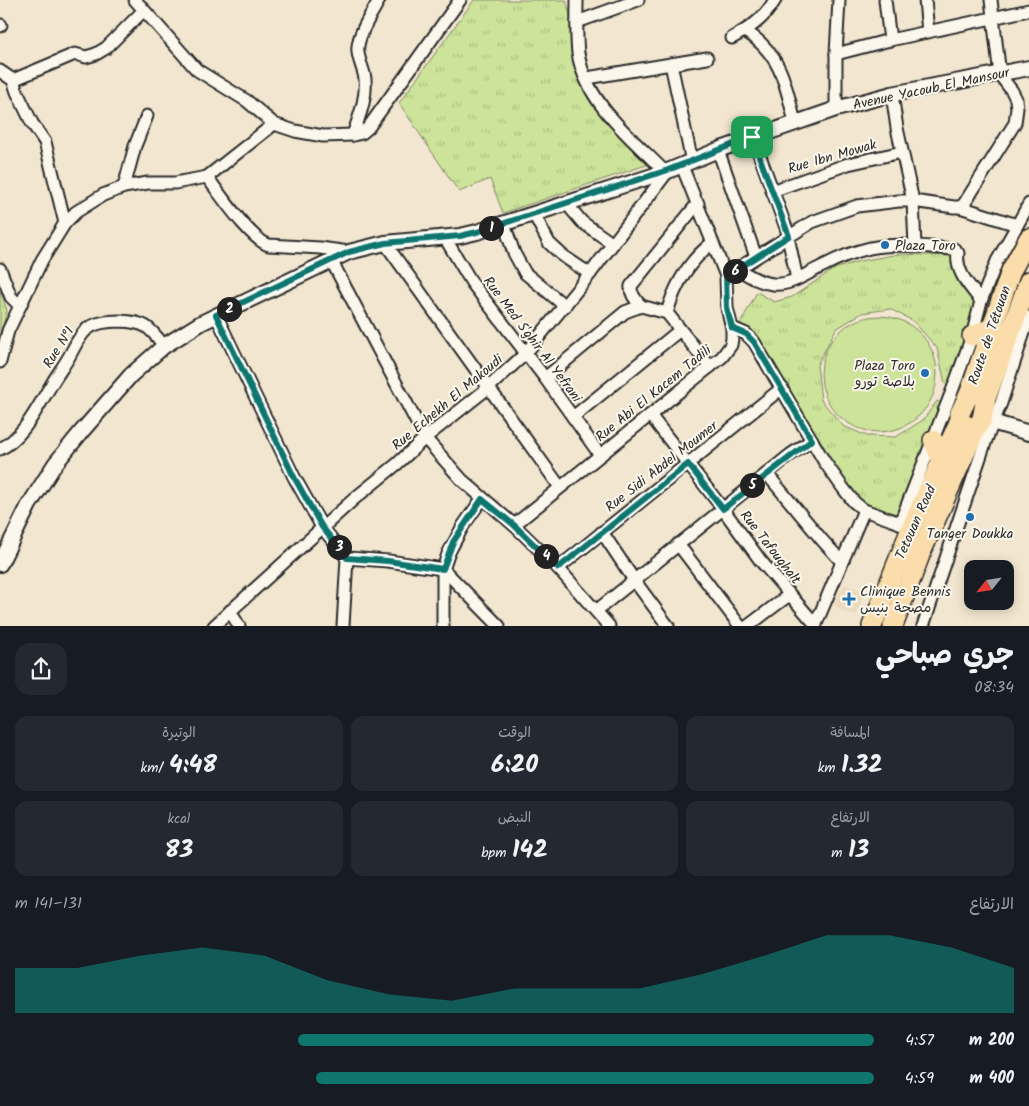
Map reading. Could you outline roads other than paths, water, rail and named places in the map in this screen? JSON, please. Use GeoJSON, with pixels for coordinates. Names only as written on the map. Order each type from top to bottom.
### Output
{"type":"FeatureCollection","features":[{"type":"Feature","properties":{"kind":"highway","name":"Route de Tétouan"},"geometry":{"type":"LineString","coordinates":[[971,415],[991,328],[1023,231]]}},
{"type":"Feature","properties":{"kind":"highway","name":"Route de Tétouan"},"geometry":{"type":"LineString","coordinates":[[971,415],[989,389],[1029,281]]}},
{"type":"Feature","properties":{"kind":"highway"},"geometry":{"type":"LineString","coordinates":[[972,336],[991,328]]}},
{"type":"Feature","properties":{"kind":"highway","name":"Tetouan Road"},"geometry":{"type":"LineString","coordinates":[[872,626],[905,527],[942,461],[971,415]]}},
{"type":"Feature","properties":{"kind":"highway","name":"Tetouan Road"},"geometry":{"type":"LineString","coordinates":[[893,626],[971,415]]}},
{"type":"Feature","properties":{"kind":"highway"},"geometry":{"type":"LineString","coordinates":[[933,440],[942,461]]}},
{"type":"Feature","properties":{"kind":"street"},"geometry":{"type":"LineString","coordinates":[[135,0],[197,70],[247,101],[274,124],[295,132],[314,136],[353,135],[362,133],[372,124],[460,0]]}},
{"type":"Feature","properties":{"kind":"street"},"geometry":{"type":"LineString","coordinates":[[353,135],[366,89],[358,46],[360,37],[378,0]]}},
{"type":"Feature","properties":{"kind":"street"},"geometry":{"type":"LineString","coordinates":[[577,0],[578,55],[587,78],[603,107],[614,122],[677,167]]}},
{"type":"Feature","properties":{"kind":"street"},"geometry":{"type":"LineString","coordinates":[[577,22],[638,0]]}},
{"type":"Feature","properties":{"kind":"street"},"geometry":{"type":"LineString","coordinates":[[732,38],[756,24],[767,13],[775,0]]}},
{"type":"Feature","properties":{"kind":"street"},"geometry":{"type":"LineString","coordinates":[[836,109],[836,54],[839,0]]}},
{"type":"Feature","properties":{"kind":"street"},"geometry":{"type":"LineString","coordinates":[[885,0],[890,40]]}},
{"type":"Feature","properties":{"kind":"street"},"geometry":{"type":"LineString","coordinates":[[925,0],[928,32]]}},
{"type":"Feature","properties":{"kind":"street"},"geometry":{"type":"LineString","coordinates":[[960,207],[969,198],[1015,123],[1016,99],[1000,75],[990,0]]}},
{"type":"Feature","properties":{"kind":"street"},"geometry":{"type":"LineString","coordinates":[[13,80],[75,54],[86,57],[96,54],[106,48],[144,10]]}},
{"type":"Feature","properties":{"kind":"street"},"geometry":{"type":"LineString","coordinates":[[836,54],[890,40],[1029,10]]}},
{"type":"Feature","properties":{"kind":"street"},"geometry":{"type":"LineString","coordinates":[[745,31],[762,43],[775,61],[782,76],[795,123]]}},
{"type":"Feature","properties":{"kind":"street"},"geometry":{"type":"LineString","coordinates":[[587,78],[707,58]]}},
{"type":"Feature","properties":{"kind":"street"},"geometry":{"type":"LineString","coordinates":[[671,64],[677,167]]}},
{"type":"Feature","properties":{"kind":"street","name":"Avenue Yacoub El Mansour"},"geometry":{"type":"LineString","coordinates":[[0,564],[29,505],[55,464],[82,430],[130,375],[148,358],[164,346],[216,315],[349,252],[385,243],[445,238],[477,232],[677,167],[752,137],[836,109],[892,94],[1029,68]]}},
{"type":"Feature","properties":{"kind":"street"},"geometry":{"type":"LineString","coordinates":[[0,71],[13,80],[32,123],[47,148],[65,223]]}},
{"type":"Feature","properties":{"kind":"street"},"geometry":{"type":"LineString","coordinates":[[892,94],[913,201],[915,246]]}},
{"type":"Feature","properties":{"kind":"street"},"geometry":{"type":"LineString","coordinates":[[124,187],[135,146],[147,116]]}},
{"type":"Feature","properties":{"kind":"street"},"geometry":{"type":"LineString","coordinates":[[0,362],[8,331],[42,260],[65,223],[88,204],[103,195],[124,187],[208,178],[274,124]]}},
{"type":"Feature","properties":{"kind":"street"},"geometry":{"type":"LineString","coordinates":[[752,137],[788,236],[797,279]]}},
{"type":"Feature","properties":{"kind":"street"},"geometry":{"type":"LineString","coordinates":[[718,150],[756,257]]}},
{"type":"Feature","properties":{"kind":"street","name":"Rue Ibn Mowak"},"geometry":{"type":"LineString","coordinates":[[772,191],[848,164],[902,152]]}},
{"type":"Feature","properties":{"kind":"street","name":"Rue Abi El Kacem Tadili"},"geometry":{"type":"LineString","coordinates":[[514,525],[710,367],[727,352],[731,345],[732,328],[727,308],[726,276],[698,203],[677,167]]}},
{"type":"Feature","properties":{"kind":"street","name":"Rue Echekh El Makoudi"},"geometry":{"type":"LineString","coordinates":[[214,626],[322,527],[425,438],[488,388],[525,354],[677,167]]}},
{"type":"Feature","properties":{"kind":"street"},"geometry":{"type":"LineString","coordinates":[[208,178],[244,224],[262,242],[269,245],[349,252]]}},
{"type":"Feature","properties":{"kind":"street"},"geometry":{"type":"LineString","coordinates":[[726,276],[812,222],[857,206],[874,203],[913,201],[960,207],[1023,231]]}},
{"type":"Feature","properties":{"kind":"street"},"geometry":{"type":"LineString","coordinates":[[566,203],[582,222],[613,244]]}},
{"type":"Feature","properties":{"kind":"street"},"geometry":{"type":"LineString","coordinates":[[641,306],[630,290],[631,286],[698,203]]}},
{"type":"Feature","properties":{"kind":"street"},"geometry":{"type":"LineString","coordinates":[[923,626],[971,415],[972,336],[981,301],[997,261],[1023,231],[1029,204]]}},
{"type":"Feature","properties":{"kind":"street"},"geometry":{"type":"LineString","coordinates":[[534,214],[549,243],[563,256],[590,274]]}},
{"type":"Feature","properties":{"kind":"street"},"geometry":{"type":"LineString","coordinates":[[504,224],[514,253],[525,273],[565,306]]}},
{"type":"Feature","properties":{"kind":"street","name":"Rue Med S'ghir Al Yefrani"},"geometry":{"type":"LineString","coordinates":[[445,238],[472,282],[545,378],[600,455]]}},
{"type":"Feature","properties":{"kind":"street"},"geometry":{"type":"LineString","coordinates":[[385,243],[560,487]]}},
{"type":"Feature","properties":{"kind":"street"},"geometry":{"type":"LineString","coordinates":[[667,313],[674,290],[680,279],[694,260],[712,243]]}},
{"type":"Feature","properties":{"kind":"street"},"geometry":{"type":"LineString","coordinates":[[738,269],[748,275],[773,284],[797,279],[822,266],[855,252],[870,248],[915,246],[956,250],[958,254],[957,264],[960,271],[981,301]]}},
{"type":"Feature","properties":{"kind":"street"},"geometry":{"type":"LineString","coordinates":[[331,260],[425,438],[442,459],[482,499],[514,525],[558,568],[609,626]]}},
{"type":"Feature","properties":{"kind":"street"},"geometry":{"type":"LineString","coordinates":[[0,269],[10,297],[20,306]]}},
{"type":"Feature","properties":{"kind":"street"},"geometry":{"type":"LineString","coordinates":[[545,378],[625,312],[634,307],[641,306],[667,313],[710,367]]}},
{"type":"Feature","properties":{"kind":"street"},"geometry":{"type":"LineString","coordinates":[[216,315],[294,477],[322,527],[347,558],[343,626]]}},
{"type":"Feature","properties":{"kind":"street"},"geometry":{"type":"LineString","coordinates":[[732,328],[746,334],[754,342],[838,482],[854,502],[864,510],[905,527],[933,440],[971,415],[1024,351],[1029,317]]}},
{"type":"Feature","properties":{"kind":"street","name":"Rue N°1"},"geometry":{"type":"LineString","coordinates":[[0,449],[12,440],[34,415],[76,342],[87,329],[101,323],[116,321],[143,325],[151,329],[164,346]]}},
{"type":"Feature","properties":{"kind":"street"},"geometry":{"type":"LineString","coordinates":[[573,417],[680,330]]}},
{"type":"Feature","properties":{"kind":"street","name":"Rue Sidi Abdel Moumer"},"geometry":{"type":"LineString","coordinates":[[558,568],[782,388]]}},
{"type":"Feature","properties":{"kind":"street","name":"Rue Tafoughalt"},"geometry":{"type":"LineString","coordinates":[[650,415],[760,560],[815,625]]}},
{"type":"Feature","properties":{"kind":"street"},"geometry":{"type":"LineString","coordinates":[[971,415],[1029,433]]}},
{"type":"Feature","properties":{"kind":"street"},"geometry":{"type":"LineString","coordinates":[[596,611],[678,544],[812,440]]}},
{"type":"Feature","properties":{"kind":"street"},"geometry":{"type":"LineString","coordinates":[[767,474],[816,534],[842,562]]}},
{"type":"Feature","properties":{"kind":"street"},"geometry":{"type":"LineString","coordinates":[[443,626],[443,569],[453,542],[482,499]]}},
{"type":"Feature","properties":{"kind":"street"},"geometry":{"type":"LineString","coordinates":[[815,625],[864,510]]}},
{"type":"Feature","properties":{"kind":"street"},"geometry":{"type":"LineString","coordinates":[[602,532],[668,626]]}},
{"type":"Feature","properties":{"kind":"street"},"geometry":{"type":"LineString","coordinates":[[678,544],[740,626]]}},
{"type":"Feature","properties":{"kind":"street"},"geometry":{"type":"LineString","coordinates":[[347,558],[388,561],[443,569],[499,626]]}},
{"type":"Feature","properties":{"kind":"street"},"geometry":{"type":"LineString","coordinates":[[748,626],[789,595]]}},
{"type":"Feature","properties":{"kind":"street"},"geometry":{"type":"LineString","coordinates":[[230,610],[239,626]]}},
{"type":"Feature","properties":{"kind":"place","name":"Plaza Toro"},"geometry":{"type":"Point","coordinates":[885,245]}},
{"type":"Feature","properties":{"kind":"place","name":"Plaza Toro بلاصة تورو"},"geometry":{"type":"Point","coordinates":[925,373]}},
{"type":"Feature","properties":{"kind":"place","name":"Tanger Doukka"},"geometry":{"type":"Point","coordinates":[970,517]}},
{"type":"Feature","properties":{"kind":"place","name":"Clinique Bennis مصحة بنيس"},"geometry":{"type":"Point","coordinates":[849,599]}}]}
